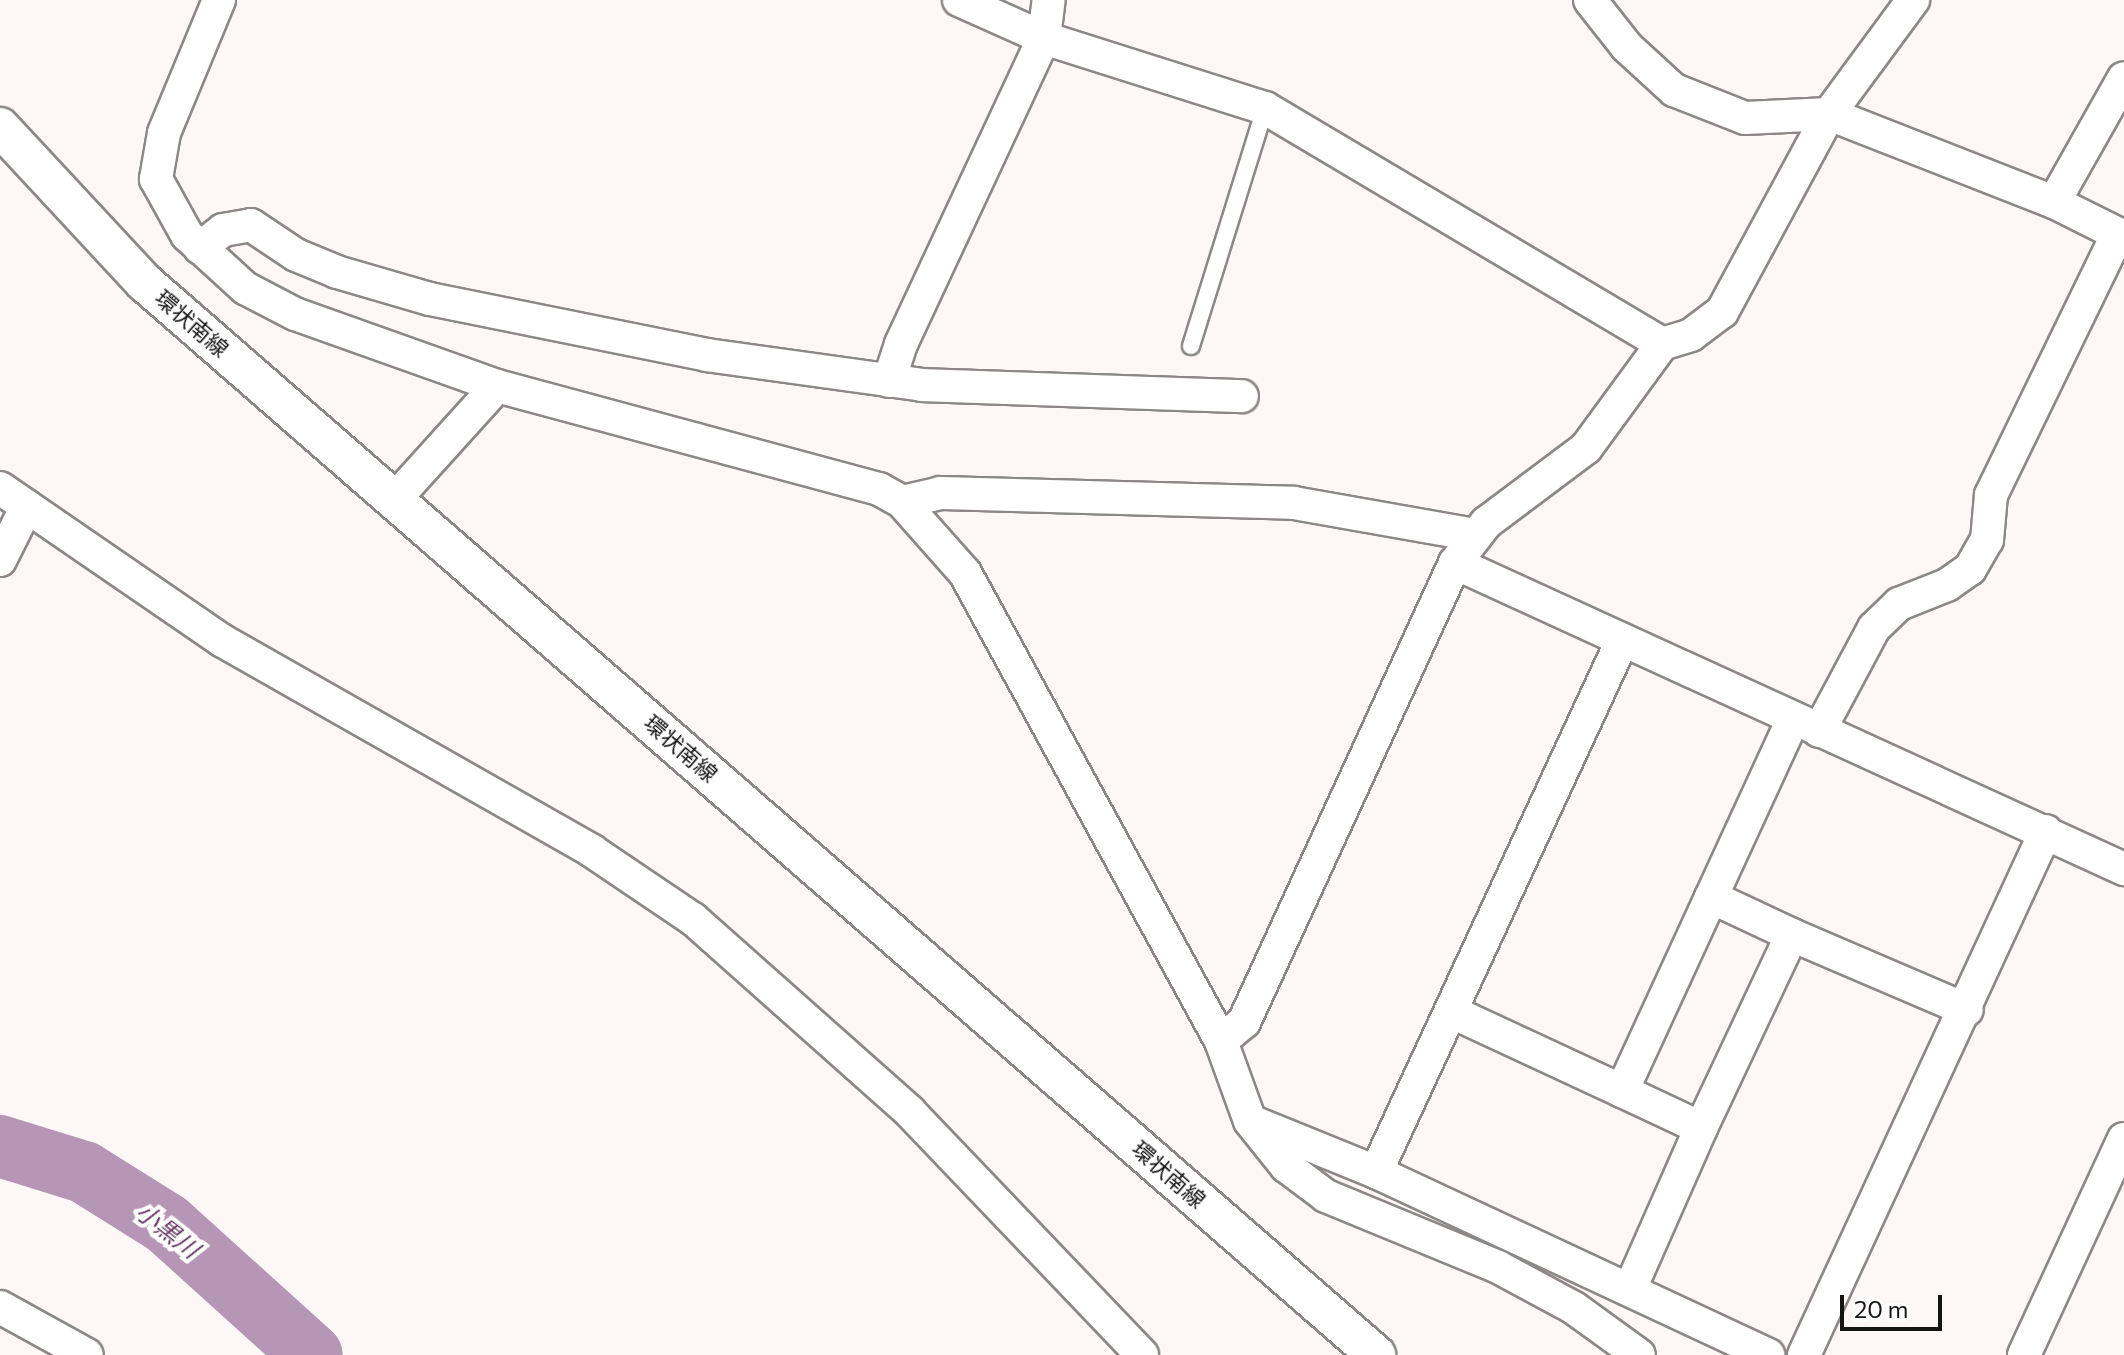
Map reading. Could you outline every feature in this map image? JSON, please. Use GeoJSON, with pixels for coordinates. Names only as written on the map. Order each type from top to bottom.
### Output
{"type":"FeatureCollection","features":[{"type":"Feature","properties":{"kind":"street"},"geometry":{"type":"LineString","coordinates":[[219,0],[164,133],[156,179],[187,235],[200,248],[245,288],[295,314],[497,386],[879,489],[902,502],[965,573],[1221,1041],[1250,1121],[1286,1166],[1326,1196],[1498,1267],[1574,1308],[1639,1355]]}},
{"type":"Feature","properties":{"kind":"street"},"geometry":{"type":"LineString","coordinates":[[959,0],[1044,38],[1265,108],[1662,344]]}},
{"type":"Feature","properties":{"kind":"street"},"geometry":{"type":"LineString","coordinates":[[889,381],[901,344],[1044,38],[1049,0]]}},
{"type":"Feature","properties":{"kind":"street"},"geometry":{"type":"LineString","coordinates":[[1590,0],[1627,47],[1674,90],[1745,118],[1829,114],[2054,202],[2121,236],[1991,495],[1987,540],[1970,569],[1947,585],[1899,604],[1874,628],[1806,725],[1711,897],[1622,1091]]}},
{"type":"Feature","properties":{"kind":"street"},"geometry":{"type":"LineString","coordinates":[[1221,1041],[1244,1022],[1455,563],[1476,535],[1586,448],[1662,344],[1691,335],[1722,312],[1829,114],[1913,0]]}},
{"type":"Feature","properties":{"kind":"street"},"geometry":{"type":"LineString","coordinates":[[2054,202],[2124,78]]}},
{"type":"Feature","properties":{"kind":"street","name":"環状南線"},"geometry":{"type":"LineString","coordinates":[[0,127],[144,282],[1376,1355]]}},
{"type":"Feature","properties":{"kind":"street"},"geometry":{"type":"LineString","coordinates":[[200,248],[223,230],[251,225],[323,266],[430,299],[707,355],[889,381],[1242,396]]}},
{"type":"Feature","properties":{"kind":"street"},"geometry":{"type":"LineString","coordinates":[[395,499],[497,386]]}},
{"type":"Feature","properties":{"kind":"street"},"geometry":{"type":"LineString","coordinates":[[0,488],[223,641],[592,851],[693,919],[910,1112],[1142,1355]]}},
{"type":"Feature","properties":{"kind":"street"},"geometry":{"type":"LineString","coordinates":[[902,502],[940,493],[1294,503],[1476,535]]}},
{"type":"Feature","properties":{"kind":"street"},"geometry":{"type":"LineString","coordinates":[[0,560],[27,506]]}},
{"type":"Feature","properties":{"kind":"street"},"geometry":{"type":"LineString","coordinates":[[1455,563],[2124,869]]}},
{"type":"Feature","properties":{"kind":"street"},"geometry":{"type":"LineString","coordinates":[[1376,1172],[1622,641]]}},
{"type":"Feature","properties":{"kind":"street"},"geometry":{"type":"LineString","coordinates":[[1804,1355],[1967,1010],[2046,831]]}},
{"type":"Feature","properties":{"kind":"street"},"geometry":{"type":"LineString","coordinates":[[1711,897],[1967,1010]]}},
{"type":"Feature","properties":{"kind":"street"},"geometry":{"type":"LineString","coordinates":[[1630,1289],[1701,1128],[1792,935]]}},
{"type":"Feature","properties":{"kind":"street"},"geometry":{"type":"LineString","coordinates":[[1452,1012],[1701,1128]]}},
{"type":"Feature","properties":{"kind":"street"},"geometry":{"type":"LineString","coordinates":[[1250,1121],[1376,1172],[1768,1355]]}},
{"type":"Feature","properties":{"kind":"street"},"geometry":{"type":"LineString","coordinates":[[2024,1355],[2124,1139]]}},
{"type":"Feature","properties":{"kind":"street"},"geometry":{"type":"LineString","coordinates":[[0,1307],[87,1355]]}},
{"type":"Feature","properties":{"kind":"lane"},"geometry":{"type":"LineString","coordinates":[[1191,346],[1265,108]]}},
{"type":"Feature","properties":{"kind":"waterway","name":"小黒川"},"geometry":{"type":"LineString","coordinates":[[0,1146],[84,1172],[167,1224],[312,1355]]}}]}
